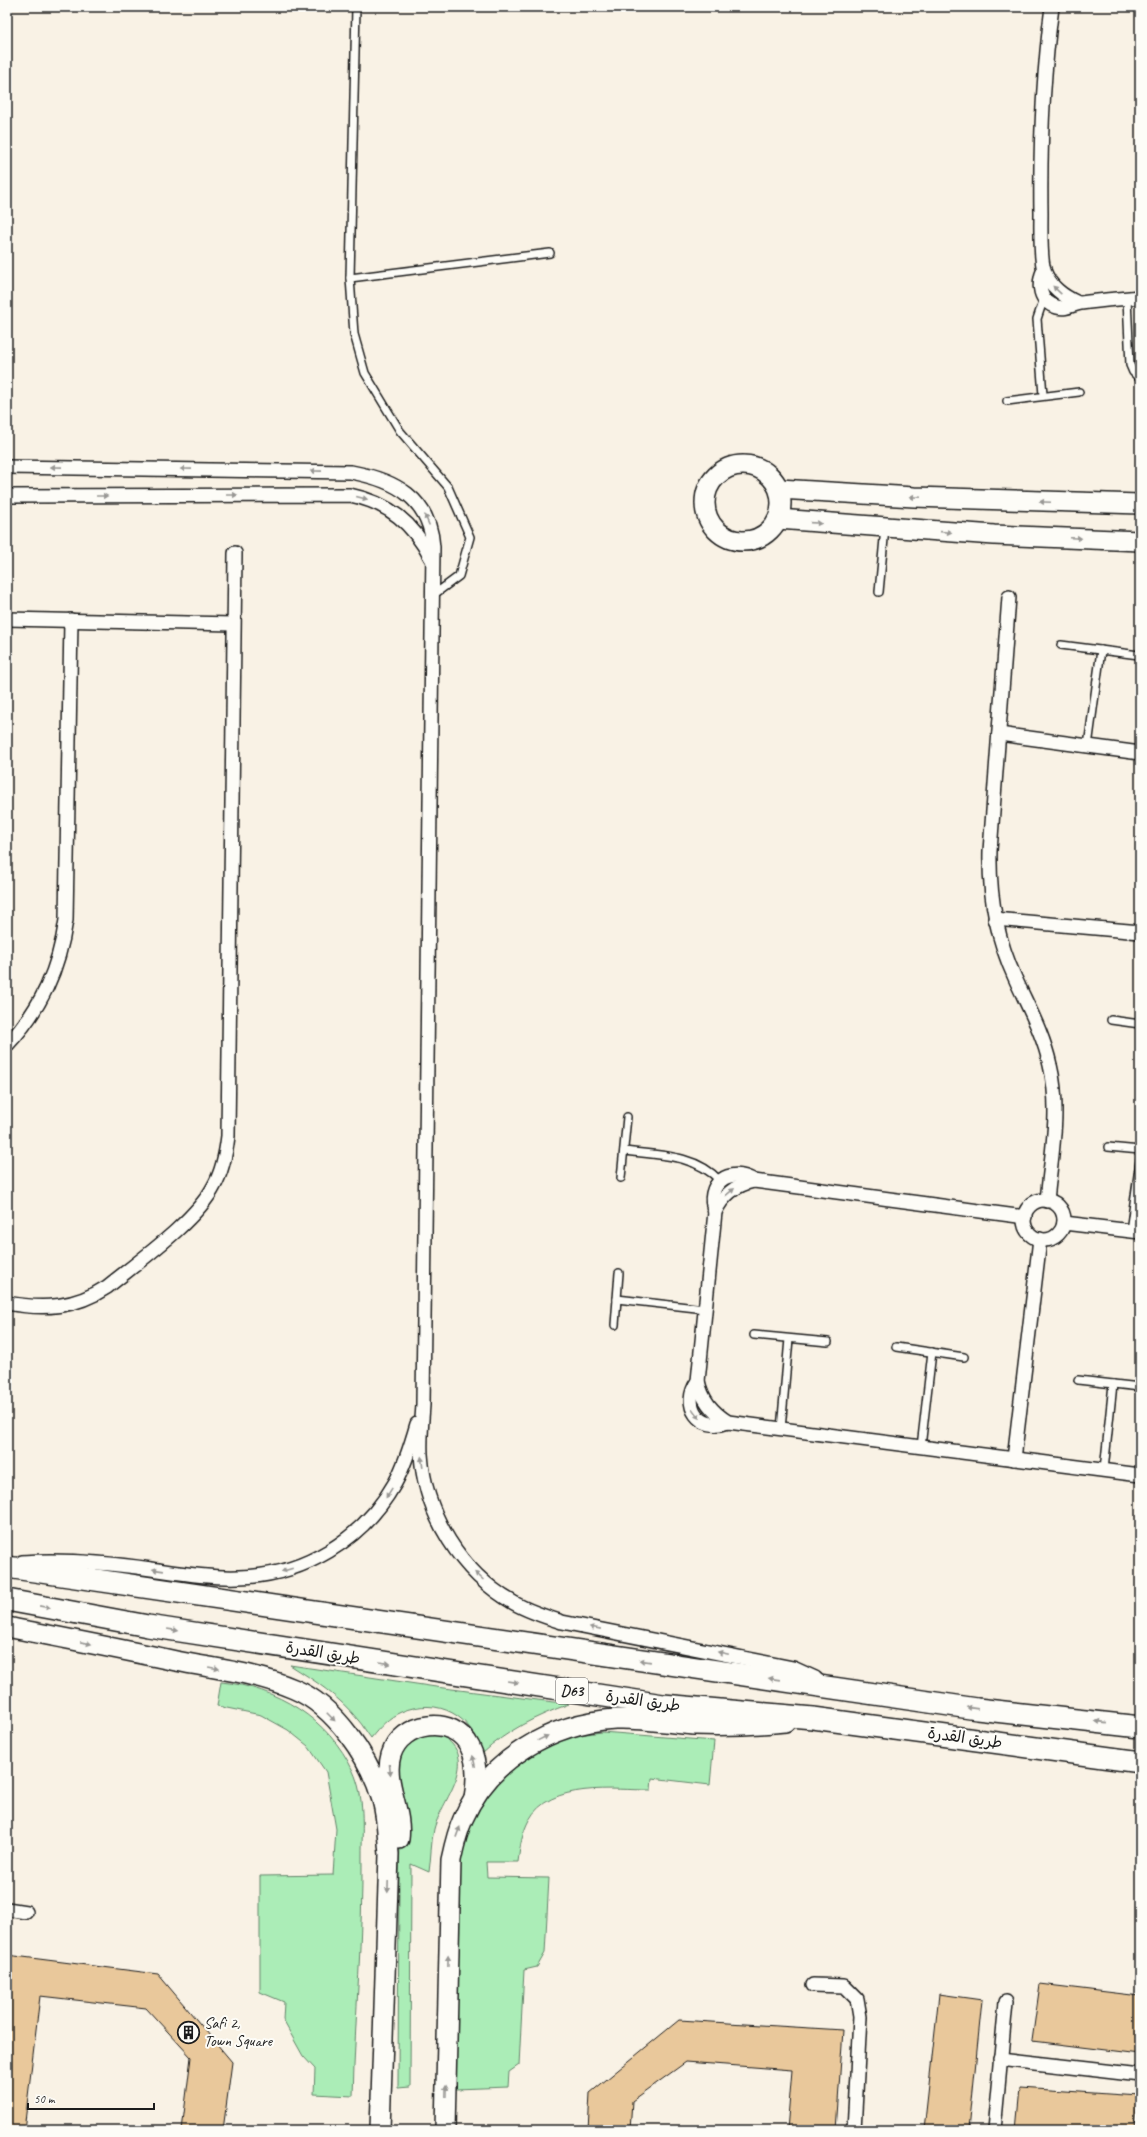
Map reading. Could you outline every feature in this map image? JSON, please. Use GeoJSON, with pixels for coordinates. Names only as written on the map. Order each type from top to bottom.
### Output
{"type":"FeatureCollection","features":[{"type":"Feature","properties":{"kind":"main road","name":"طريق القدرة"},"geometry":{"type":"LineString","coordinates":[[7,1567],[977,1709],[1140,1727]]}},
{"type":"Feature","properties":{"kind":"main road","name":"طريق القدرة"},"geometry":{"type":"LineString","coordinates":[[7,1600],[148,1626],[663,1705],[813,1718],[1140,1762]]}},
{"type":"Feature","properties":{"kind":"street"},"geometry":{"type":"LineString","coordinates":[[1052,7],[1042,124],[1041,203],[1044,269],[1039,284],[1044,298],[1056,307],[1071,307],[1078,303],[1133,298]]}},
{"type":"Feature","properties":{"kind":"street"},"geometry":{"type":"LineString","coordinates":[[1044,269],[1054,287],[1078,303]]}},
{"type":"Feature","properties":{"kind":"street"},"geometry":{"type":"LineString","coordinates":[[743,465],[764,471],[773,479],[779,490],[781,499],[778,519],[771,529],[762,536],[751,541],[739,542],[728,539],[718,533],[711,524],[706,513],[704,502],[712,480],[721,472],[731,467],[743,465]]}},
{"type":"Feature","properties":{"kind":"street"},"geometry":{"type":"LineString","coordinates":[[7,467],[334,471],[368,475],[396,486],[421,507],[428,521],[432,536],[423,1405],[421,1453],[424,1479],[432,1504],[442,1528],[456,1551],[473,1571],[492,1588],[520,1606],[562,1622],[793,1668],[815,1678],[824,1687]]}},
{"type":"Feature","properties":{"kind":"street"},"geometry":{"type":"LineString","coordinates":[[779,490],[930,498],[1140,504]]}},
{"type":"Feature","properties":{"kind":"street"},"geometry":{"type":"LineString","coordinates":[[7,496],[350,495],[380,503],[405,520],[420,538],[431,558]]}},
{"type":"Feature","properties":{"kind":"street"},"geometry":{"type":"LineString","coordinates":[[778,519],[886,528],[1140,540]]}},
{"type":"Feature","properties":{"kind":"street"},"geometry":{"type":"LineString","coordinates":[[7,1303],[26,1307],[53,1308],[67,1305],[95,1295],[107,1287],[194,1214],[214,1186],[221,1170],[228,1136],[235,554]]}},
{"type":"Feature","properties":{"kind":"street"},"geometry":{"type":"LineString","coordinates":[[1009,597],[990,862],[995,919],[1007,959],[1041,1035],[1053,1079],[1056,1119],[1047,1200]]}},
{"type":"Feature","properties":{"kind":"street"},"geometry":{"type":"LineString","coordinates":[[7,619],[233,624]]}},
{"type":"Feature","properties":{"kind":"street"},"geometry":{"type":"LineString","coordinates":[[7,1045],[37,1008],[51,980],[63,944],[66,920],[71,620]]}},
{"type":"Feature","properties":{"kind":"street"},"geometry":{"type":"LineString","coordinates":[[999,734],[1140,753]]}},
{"type":"Feature","properties":{"kind":"street"},"geometry":{"type":"LineString","coordinates":[[995,919],[1140,932]]}},
{"type":"Feature","properties":{"kind":"street"},"geometry":{"type":"LineString","coordinates":[[715,1212],[711,1199],[720,1180],[726,1176],[741,1174],[754,1180],[1025,1217]]}},
{"type":"Feature","properties":{"kind":"street"},"geometry":{"type":"LineString","coordinates":[[754,1180],[737,1186],[730,1191],[721,1201],[715,1212],[698,1381],[693,1387],[690,1401],[695,1415],[706,1424],[721,1425],[728,1422],[1140,1475]]}},
{"type":"Feature","properties":{"kind":"street"},"geometry":{"type":"LineString","coordinates":[[1047,1200],[1060,1208],[1064,1223],[1056,1236],[1051,1239],[1040,1240],[1030,1234],[1027,1229],[1025,1217],[1030,1206],[1047,1200]]}},
{"type":"Feature","properties":{"kind":"street"},"geometry":{"type":"LineString","coordinates":[[1064,1223],[1135,1231]]}},
{"type":"Feature","properties":{"kind":"street"},"geometry":{"type":"LineString","coordinates":[[1014,1459],[1040,1240]]}},
{"type":"Feature","properties":{"kind":"street"},"geometry":{"type":"LineString","coordinates":[[7,1563],[40,1561],[88,1562],[192,1574],[238,1577],[257,1576],[294,1568],[329,1552],[350,1537],[373,1515],[403,1468],[423,1405]]}},
{"type":"Feature","properties":{"kind":"street"},"geometry":{"type":"LineString","coordinates":[[7,1627],[238,1672],[278,1682],[296,1689],[313,1700],[333,1718],[356,1744],[366,1762],[382,1800],[386,1820],[388,1859],[380,2130]]}},
{"type":"Feature","properties":{"kind":"street"},"geometry":{"type":"LineString","coordinates":[[445,2130],[451,1860],[463,1818],[473,1799],[497,1770],[511,1757],[544,1738],[579,1725],[617,1719],[726,1725],[813,1718]]}},
{"type":"Feature","properties":{"kind":"street"},"geometry":{"type":"LineString","coordinates":[[388,1859],[396,1847],[400,1833],[389,1764],[395,1745],[409,1731],[418,1727],[438,1726],[456,1732],[464,1739],[470,1746],[476,1773],[473,1799]]}},
{"type":"Feature","properties":{"kind":"street"},"geometry":{"type":"LineString","coordinates":[[7,1909],[26,1912]]}},
{"type":"Feature","properties":{"kind":"street"},"geometry":{"type":"LineString","coordinates":[[813,1985],[844,1986],[857,1998],[860,2017],[854,2130]]}},
{"type":"Feature","properties":{"kind":"street"},"geometry":{"type":"LineString","coordinates":[[994,2130],[1006,2002]]}},
{"type":"Feature","properties":{"kind":"street"},"geometry":{"type":"LineString","coordinates":[[1000,2059],[1140,2075]]}},
{"type":"Feature","properties":{"kind":"street"},"geometry":{"type":"LineString","coordinates":[[369,2130],[381,2099]]}},
{"type":"Feature","properties":{"kind":"lane"},"geometry":{"type":"LineString","coordinates":[[356,7],[350,278],[354,334],[365,373],[400,431],[448,488],[470,537],[459,576],[431,597]]}},
{"type":"Feature","properties":{"kind":"lane"},"geometry":{"type":"LineString","coordinates":[[350,278],[550,253]]}},
{"type":"Feature","properties":{"kind":"lane"},"geometry":{"type":"LineString","coordinates":[[1043,395],[1036,319],[1044,298]]}},
{"type":"Feature","properties":{"kind":"lane"},"geometry":{"type":"LineString","coordinates":[[1133,298],[1130,365],[1132,372],[1140,379]]}},
{"type":"Feature","properties":{"kind":"lane"},"geometry":{"type":"LineString","coordinates":[[1007,401],[1043,395],[1079,392]]}},
{"type":"Feature","properties":{"kind":"lane"},"geometry":{"type":"LineString","coordinates":[[880,592],[886,528]]}},
{"type":"Feature","properties":{"kind":"lane"},"geometry":{"type":"LineString","coordinates":[[1062,645],[1139,655]]}},
{"type":"Feature","properties":{"kind":"lane"},"geometry":{"type":"LineString","coordinates":[[1088,746],[1101,650]]}},
{"type":"Feature","properties":{"kind":"lane"},"geometry":{"type":"LineString","coordinates":[[1111,1020],[1140,1024]]}},
{"type":"Feature","properties":{"kind":"lane"},"geometry":{"type":"LineString","coordinates":[[621,1178],[627,1117]]}},
{"type":"Feature","properties":{"kind":"lane"},"geometry":{"type":"LineString","coordinates":[[1108,1146],[1140,1150]]}},
{"type":"Feature","properties":{"kind":"lane"},"geometry":{"type":"LineString","coordinates":[[624,1151],[691,1160],[707,1168],[720,1180]]}},
{"type":"Feature","properties":{"kind":"lane"},"geometry":{"type":"LineString","coordinates":[[1135,1231],[1140,1161]]}},
{"type":"Feature","properties":{"kind":"lane"},"geometry":{"type":"LineString","coordinates":[[615,1325],[619,1272]]}},
{"type":"Feature","properties":{"kind":"lane"},"geometry":{"type":"LineString","coordinates":[[617,1299],[705,1309]]}},
{"type":"Feature","properties":{"kind":"lane"},"geometry":{"type":"LineString","coordinates":[[754,1335],[828,1342]]}},
{"type":"Feature","properties":{"kind":"lane"},"geometry":{"type":"LineString","coordinates":[[781,1429],[789,1339]]}},
{"type":"Feature","properties":{"kind":"lane"},"geometry":{"type":"LineString","coordinates":[[896,1347],[964,1357]]}},
{"type":"Feature","properties":{"kind":"lane"},"geometry":{"type":"LineString","coordinates":[[921,1447],[932,1352]]}},
{"type":"Feature","properties":{"kind":"lane"},"geometry":{"type":"LineString","coordinates":[[1078,1380],[1140,1387]]}},
{"type":"Feature","properties":{"kind":"lane"},"geometry":{"type":"LineString","coordinates":[[1104,1470],[1112,1384]]}},
{"type":"Feature","properties":{"kind":"green space"},"geometry":{"type":"Polygon","coordinates":[[[290,1665],[436,1687],[569,1704],[523,1724],[492,1745],[482,1754],[471,1729],[462,1720],[441,1708],[428,1706],[415,1708],[397,1714],[388,1720],[371,1738],[360,1722],[335,1696],[290,1665]]]}},
{"type":"Feature","properties":{"kind":"green space"},"geometry":{"type":"Polygon","coordinates":[[[221,1682],[241,1685],[261,1691],[281,1699],[299,1709],[315,1721],[343,1752],[357,1781],[362,1812],[362,1885],[353,2096],[314,2094],[315,2069],[303,2056],[283,2020],[284,2002],[260,1992],[260,1876],[333,1875],[336,1829],[326,1772],[308,1746],[288,1730],[261,1715],[217,1706],[221,1682]]]}},
{"type":"Feature","properties":{"kind":"green space"},"geometry":{"type":"Polygon","coordinates":[[[602,1732],[714,1741],[710,1785],[652,1778],[651,1790],[602,1789],[567,1793],[552,1799],[539,1808],[529,1820],[523,1835],[518,1862],[486,1862],[487,1877],[549,1878],[545,1953],[537,1967],[524,1970],[519,2065],[509,2072],[508,2087],[456,2089],[455,1881],[467,1828],[483,1798],[499,1779],[520,1762],[545,1746],[571,1736],[602,1732]]]}},
{"type":"Feature","properties":{"kind":"green space"},"geometry":{"type":"Polygon","coordinates":[[[436,1733],[450,1742],[458,1753],[459,1765],[457,1777],[452,1790],[434,1829],[429,1872],[411,1864],[410,2087],[398,2088],[399,1867],[401,1826],[394,1756],[409,1738],[436,1733]]]}},
{"type":"Feature","properties":{"kind":"building","name":"Safi 2, Town Square"},"geometry":{"type":"Polygon","coordinates":[[[7,1955],[158,1974],[232,2062],[223,2130],[182,2130],[191,2057],[146,2008],[40,1996],[24,2130],[7,2130],[7,1955]]]}},
{"type":"Feature","properties":{"kind":"building"},"geometry":{"type":"Polygon","coordinates":[[[1040,1984],[1140,1996],[1140,2054],[1032,2041],[1040,1984]]]}},
{"type":"Feature","properties":{"kind":"building"},"geometry":{"type":"Polygon","coordinates":[[[939,1994],[982,2000],[969,2130],[924,2130],[939,1994]]]}},
{"type":"Feature","properties":{"kind":"building"},"geometry":{"type":"Polygon","coordinates":[[[679,2020],[843,2030],[836,2130],[787,2130],[792,2070],[686,2062],[632,2101],[630,2130],[588,2130],[590,2093],[679,2020]]]}},
{"type":"Feature","properties":{"kind":"building"},"geometry":{"type":"Polygon","coordinates":[[[1020,2088],[1138,2096],[1135,2130],[1016,2130],[1020,2088]]]}},
{"type":"Feature","properties":{"kind":"place","name":"Safi 2, Town Square"},"geometry":{"type":"Point","coordinates":[188,2032]}}]}
